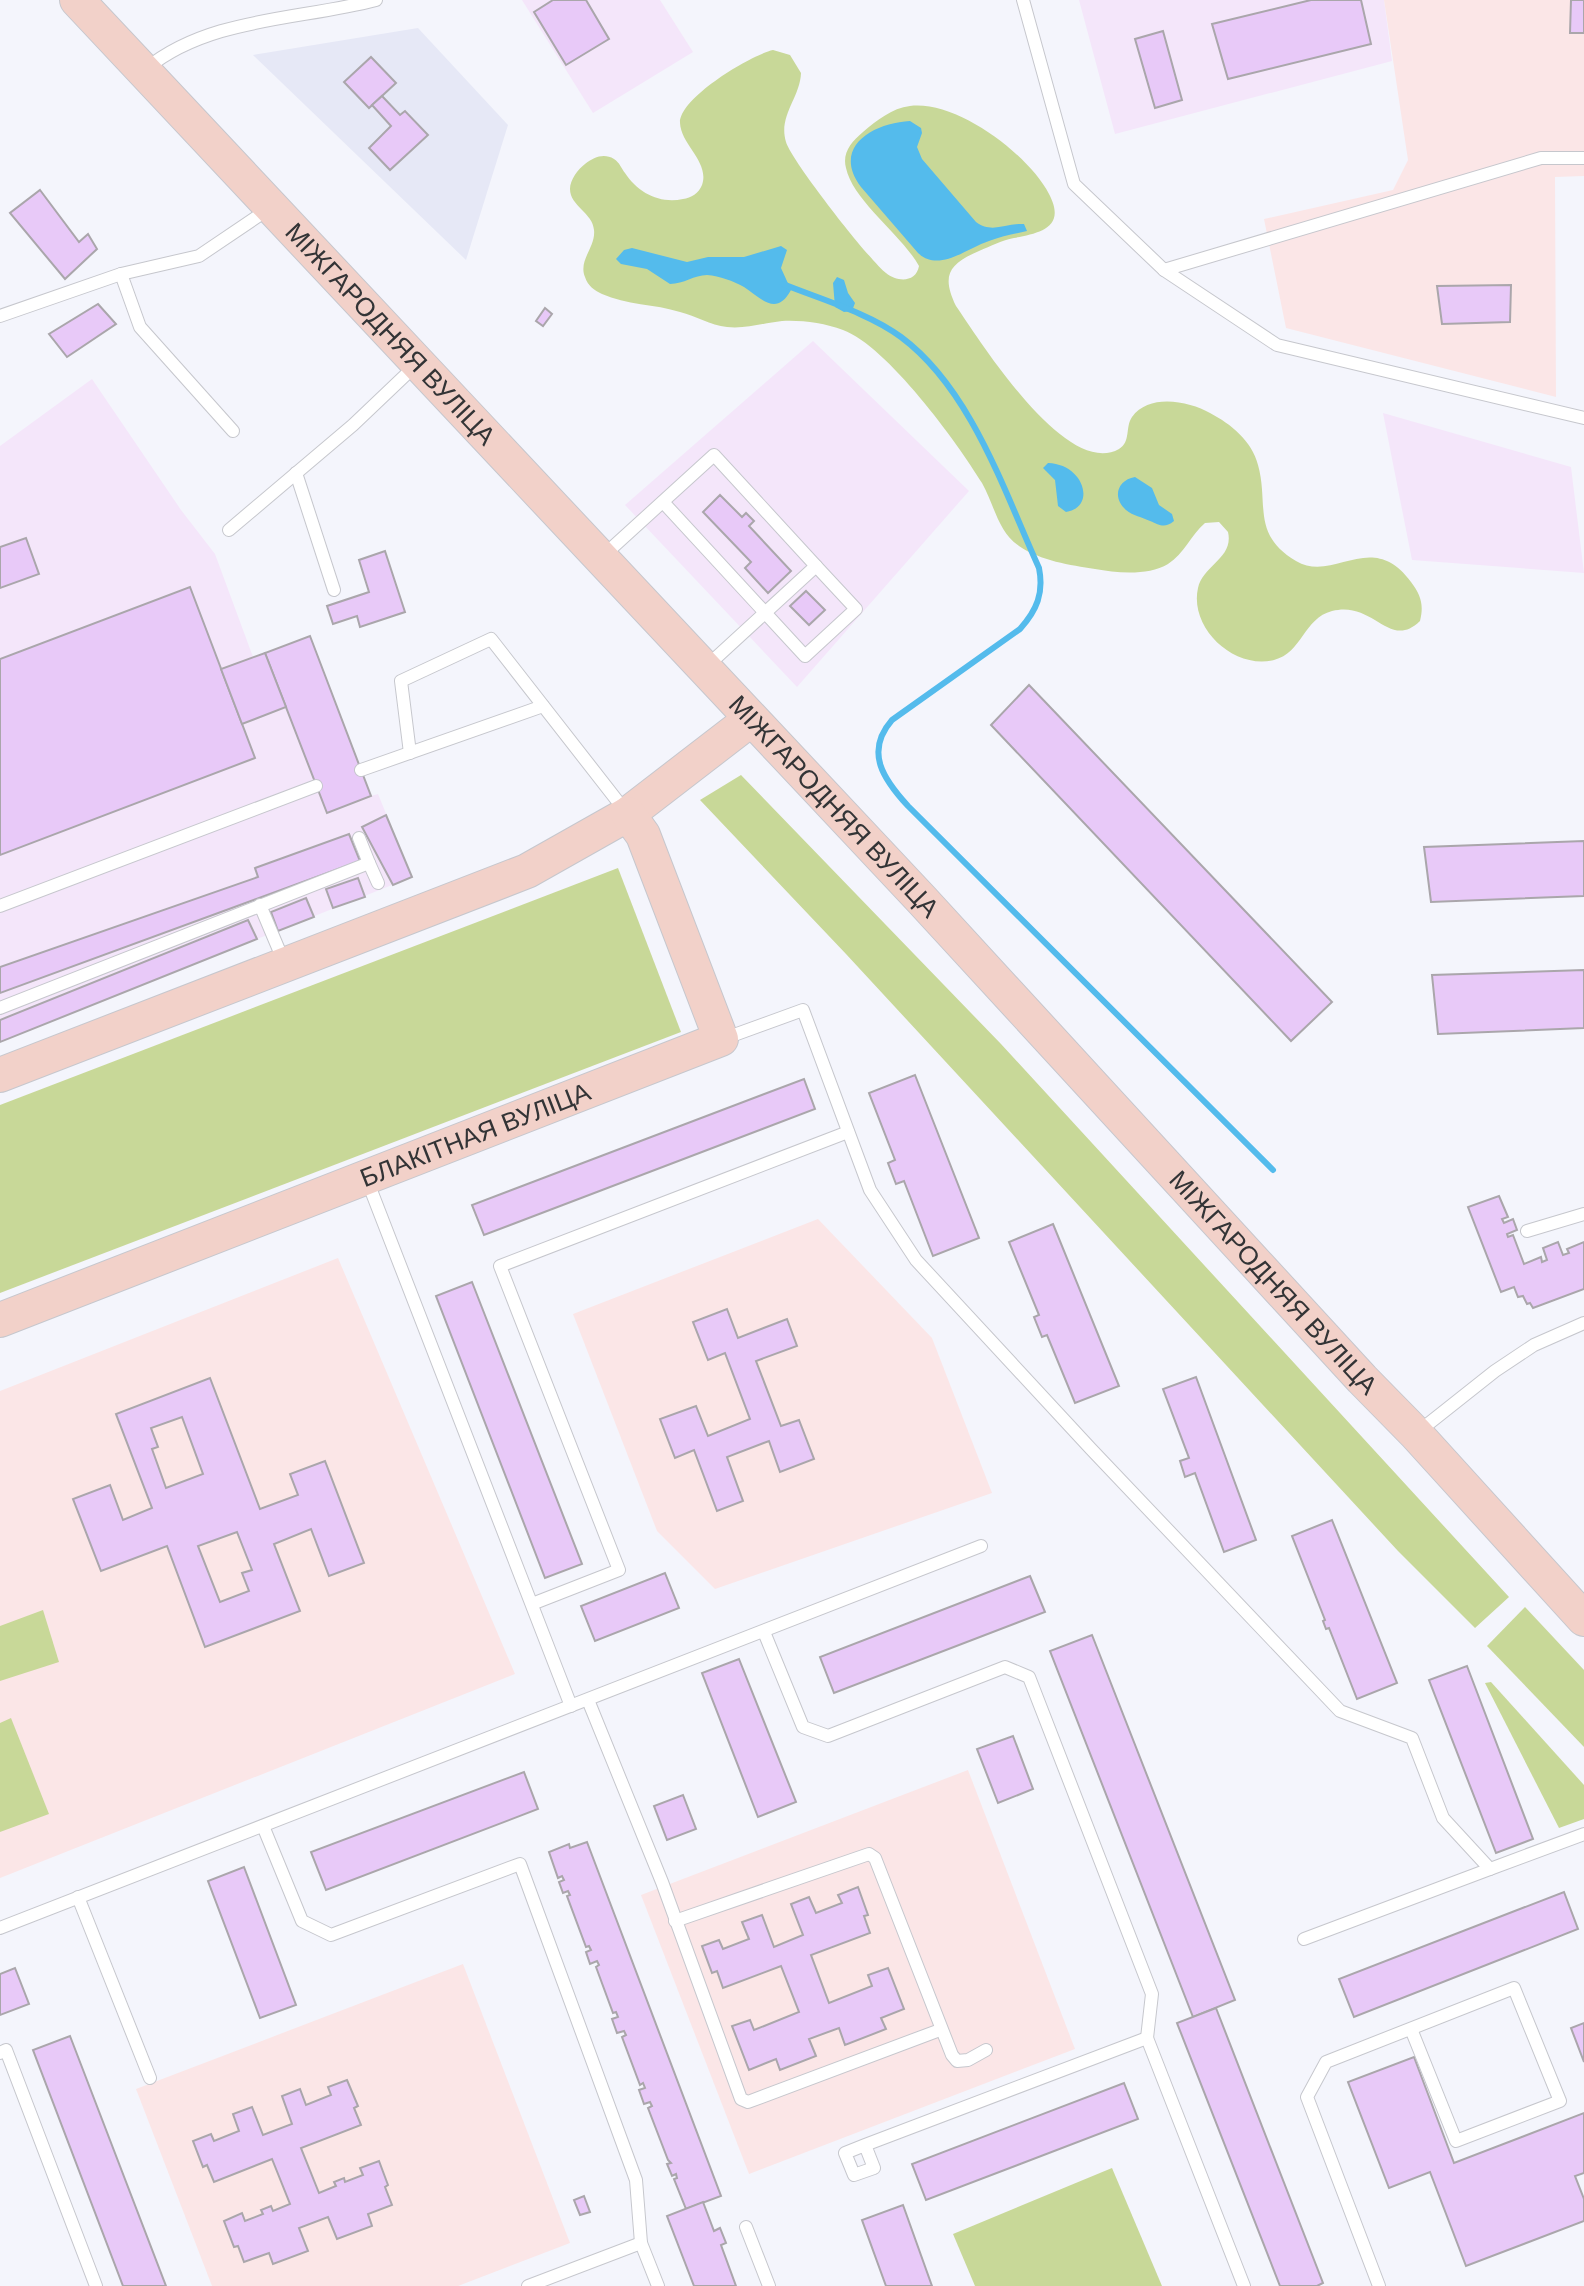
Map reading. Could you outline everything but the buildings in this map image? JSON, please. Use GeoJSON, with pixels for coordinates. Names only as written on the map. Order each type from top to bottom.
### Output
{"type":"FeatureCollection","features":[{"type":"Feature","properties":{"kind":"main road","name":"МІЖГАРОДНЯЯ ВУЛІЦА"},"geometry":{"type":"LineString","coordinates":[[77,0],[922,900],[1584,1619]]}},
{"type":"Feature","properties":{"kind":"main road"},"geometry":{"type":"LineString","coordinates":[[0,1075],[527,871],[628,814],[750,720]]}},
{"type":"Feature","properties":{"kind":"main road"},"geometry":{"type":"LineString","coordinates":[[628,814],[643,835],[721,1039]]}},
{"type":"Feature","properties":{"kind":"main road","name":"БЛАКІТНАЯ ВУЛІЦА"},"geometry":{"type":"LineString","coordinates":[[0,1320],[721,1039]]}},
{"type":"Feature","properties":{"kind":"lane"},"geometry":{"type":"LineString","coordinates":[[144,71],[181,46],[238,26],[376,0]]}},
{"type":"Feature","properties":{"kind":"lane"},"geometry":{"type":"LineString","coordinates":[[1023,0],[1074,184],[1164,270],[1277,345],[1584,418]]}},
{"type":"Feature","properties":{"kind":"lane"},"geometry":{"type":"LineString","coordinates":[[1164,270],[1541,158],[1584,158]]}},
{"type":"Feature","properties":{"kind":"lane"},"geometry":{"type":"LineString","coordinates":[[0,316],[121,274],[199,256],[273,207]]}},
{"type":"Feature","properties":{"kind":"lane"},"geometry":{"type":"LineString","coordinates":[[121,274],[140,327],[233,431]]}},
{"type":"Feature","properties":{"kind":"lane"},"geometry":{"type":"LineString","coordinates":[[229,530],[353,425],[417,364]]}},
{"type":"Feature","properties":{"kind":"lane"},"geometry":{"type":"LineString","coordinates":[[601,558],[714,455],[856,609],[805,656],[663,502]]}},
{"type":"Feature","properties":{"kind":"lane"},"geometry":{"type":"LineString","coordinates":[[296,473],[334,590]]}},
{"type":"Feature","properties":{"kind":"lane"},"geometry":{"type":"LineString","coordinates":[[705,668],[816,566]]}},
{"type":"Feature","properties":{"kind":"lane"},"geometry":{"type":"LineString","coordinates":[[410,753],[401,681],[491,639],[628,814]]}},
{"type":"Feature","properties":{"kind":"lane"},"geometry":{"type":"LineString","coordinates":[[361,770],[543,706]]}},
{"type":"Feature","properties":{"kind":"lane"},"geometry":{"type":"LineString","coordinates":[[0,906],[316,786]]}},
{"type":"Feature","properties":{"kind":"lane"},"geometry":{"type":"LineString","coordinates":[[359,838],[378,883]]}},
{"type":"Feature","properties":{"kind":"lane"},"geometry":{"type":"LineString","coordinates":[[0,1008],[369,863]]}},
{"type":"Feature","properties":{"kind":"lane"},"geometry":{"type":"LineString","coordinates":[[260,905],[285,965]]}},
{"type":"Feature","properties":{"kind":"lane"},"geometry":{"type":"LineString","coordinates":[[721,1039],[803,1010],[870,1190],[916,1260],[1340,1711],[1412,1738],[1443,1818],[1490,1869]]}},
{"type":"Feature","properties":{"kind":"lane"},"geometry":{"type":"LineString","coordinates":[[532,1604],[619,1570],[500,1266],[848,1132]]}},
{"type":"Feature","properties":{"kind":"lane"},"geometry":{"type":"LineString","coordinates":[[366,1178],[571,1706]]}},
{"type":"Feature","properties":{"kind":"lane"},"geometry":{"type":"LineString","coordinates":[[1527,1231],[1584,1214]]}},
{"type":"Feature","properties":{"kind":"lane"},"geometry":{"type":"LineString","coordinates":[[1416,1434],[1495,1371],[1534,1345],[1584,1323]]}},
{"type":"Feature","properties":{"kind":"lane"},"geometry":{"type":"LineString","coordinates":[[0,1928],[981,1546]]}},
{"type":"Feature","properties":{"kind":"lane"},"geometry":{"type":"LineString","coordinates":[[764,1632],[803,1727],[828,1736],[1005,1667],[1029,1677],[1152,1994],[1147,2038],[1244,2286]]}},
{"type":"Feature","properties":{"kind":"lane"},"geometry":{"type":"LineString","coordinates":[[588,1700],[741,2099],[748,2102],[940,2030]]}},
{"type":"Feature","properties":{"kind":"lane"},"geometry":{"type":"LineString","coordinates":[[263,1826],[302,1921],[331,1935],[520,1864],[636,2180],[641,2243],[658,2286]]}},
{"type":"Feature","properties":{"kind":"lane"},"geometry":{"type":"LineString","coordinates":[[1304,1939],[1584,1834]]}},
{"type":"Feature","properties":{"kind":"lane"},"geometry":{"type":"LineString","coordinates":[[675,1921],[869,1854],[875,1858],[940,2030],[957,2061],[968,2060],[986,2050]]}},
{"type":"Feature","properties":{"kind":"lane"},"geometry":{"type":"LineString","coordinates":[[78,1897],[150,2078]]}},
{"type":"Feature","properties":{"kind":"lane"},"geometry":{"type":"LineString","coordinates":[[1379,2286],[1307,2097],[1326,2062],[1514,1988],[1560,2101],[1456,2141],[1411,2029]]}},
{"type":"Feature","properties":{"kind":"lane"},"geometry":{"type":"LineString","coordinates":[[865,2145],[1147,2038]]}},
{"type":"Feature","properties":{"kind":"lane"},"geometry":{"type":"LineString","coordinates":[[0,2053],[6,2050],[96,2286]]}},
{"type":"Feature","properties":{"kind":"lane"},"geometry":{"type":"LineString","coordinates":[[746,2227],[769,2286]]}},
{"type":"Feature","properties":{"kind":"lane"},"geometry":{"type":"LineString","coordinates":[[528,2286],[641,2243]]}},
{"type":"Feature","properties":{"kind":"shaded area"},"geometry":{"type":"Polygon","coordinates":[[[522,0],[660,0],[693,52],[593,113],[522,0]]]}},
{"type":"Feature","properties":{"kind":"shaded area"},"geometry":{"type":"Polygon","coordinates":[[[1079,0],[1384,0],[1392,61],[1115,134],[1079,0]]]}},
{"type":"Feature","properties":{"kind":"shaded area"},"geometry":{"type":"Polygon","coordinates":[[[1384,0],[1584,0],[1584,176],[1555,177],[1556,397],[1286,328],[1264,219],[1393,190],[1408,160],[1384,0]]]}},
{"type":"Feature","properties":{"kind":"shaded area"},"geometry":{"type":"Polygon","coordinates":[[[418,28],[508,125],[466,260],[253,55],[418,28]]]}},
{"type":"Feature","properties":{"kind":"shaded area"},"geometry":{"type":"Polygon","coordinates":[[[813,341],[969,491],[797,687],[625,505],[813,341]]]}},
{"type":"Feature","properties":{"kind":"shaded area"},"geometry":{"type":"Polygon","coordinates":[[[92,379],[181,510],[215,554],[253,657],[310,636],[371,796],[378,794],[412,877],[0,1042],[0,446],[92,379]]]}},
{"type":"Feature","properties":{"kind":"shaded area"},"geometry":{"type":"Polygon","coordinates":[[[1383,413],[1571,467],[1584,573],[1412,560],[1383,413]]]}},
{"type":"Feature","properties":{"kind":"shaded area"},"geometry":{"type":"Polygon","coordinates":[[[818,1219],[932,1338],[992,1493],[715,1589],[657,1531],[573,1314],[818,1219]]]}},
{"type":"Feature","properties":{"kind":"shaded area"},"geometry":{"type":"Polygon","coordinates":[[[338,1258],[515,1674],[0,1878],[0,1391],[338,1258]]]}},
{"type":"Feature","properties":{"kind":"shaded area"},"geometry":{"type":"Polygon","coordinates":[[[968,1770],[1075,2049],[749,2174],[641,1895],[968,1770]]]}},
{"type":"Feature","properties":{"kind":"shaded area"},"geometry":{"type":"Polygon","coordinates":[[[463,1964],[570,2243],[458,2286],[212,2286],[136,2089],[463,1964]]]}},
{"type":"Feature","properties":{"kind":"green space"},"geometry":{"type":"Polygon","coordinates":[[[773,50],[790,55],[801,73],[785,124],[784,133],[791,152],[848,231],[890,276],[910,278],[919,266],[858,193],[845,163],[848,148],[885,116],[910,106],[929,106],[949,112],[990,133],[1009,147],[1039,179],[1054,205],[1055,215],[1048,227],[969,256],[951,272],[949,286],[956,306],[985,348],[1027,402],[1051,426],[1075,444],[1098,453],[1123,446],[1132,417],[1148,405],[1181,403],[1210,413],[1226,422],[1251,448],[1261,479],[1267,529],[1282,551],[1310,566],[1367,558],[1382,559],[1396,567],[1411,582],[1422,605],[1420,621],[1409,629],[1399,631],[1359,612],[1332,611],[1315,621],[1283,656],[1274,660],[1244,659],[1218,643],[1200,618],[1197,603],[1201,580],[1222,555],[1229,541],[1228,532],[1219,522],[1205,523],[1174,560],[1151,570],[1104,570],[1046,559],[1019,546],[1006,533],[982,483],[939,421],[900,375],[861,339],[843,330],[805,322],[721,326],[670,309],[611,298],[592,287],[583,271],[594,230],[590,219],[571,195],[570,186],[577,172],[592,159],[607,156],[650,195],[674,200],[694,195],[702,185],[702,169],[682,131],[680,123],[683,113],[703,90],[718,79],[773,50]]]}},
{"type":"Feature","properties":{"kind":"green space"},"geometry":{"type":"Polygon","coordinates":[[[741,775],[1001,1044],[1509,1597],[1475,1628],[1398,1551],[700,800],[741,775]]]}},
{"type":"Feature","properties":{"kind":"green space"},"geometry":{"type":"Polygon","coordinates":[[[618,868],[681,1032],[0,1293],[0,1105],[618,868]]]}},
{"type":"Feature","properties":{"kind":"green space"},"geometry":{"type":"Polygon","coordinates":[[[1525,1607],[1584,1670],[1584,1747],[1487,1646],[1525,1607]]]}},
{"type":"Feature","properties":{"kind":"green space"},"geometry":{"type":"Polygon","coordinates":[[[43,1610],[59,1662],[0,1681],[0,1626],[43,1610]]]}},
{"type":"Feature","properties":{"kind":"green space"},"geometry":{"type":"Polygon","coordinates":[[[1491,1682],[1584,1785],[1584,1819],[1559,1828],[1485,1683],[1491,1682]]]}},
{"type":"Feature","properties":{"kind":"green space"},"geometry":{"type":"Polygon","coordinates":[[[11,1718],[49,1814],[0,1832],[0,1723],[11,1718]]]}},
{"type":"Feature","properties":{"kind":"green space"},"geometry":{"type":"Polygon","coordinates":[[[1112,2168],[1162,2286],[975,2286],[953,2234],[1112,2168]]]}},
{"type":"Feature","properties":{"kind":"water"},"geometry":{"type":"Polygon","coordinates":[[[910,121],[921,128],[917,147],[922,159],[976,222],[993,228],[1024,224],[1027,231],[994,239],[944,260],[926,259],[918,253],[861,187],[853,173],[851,160],[860,140],[870,132],[910,121]]]}},
{"type":"Feature","properties":{"kind":"water"},"geometry":{"type":"Polygon","coordinates":[[[781,246],[787,250],[781,268],[791,290],[780,303],[774,304],[722,278],[702,275],[670,284],[647,269],[621,264],[616,259],[624,250],[632,248],[687,262],[708,257],[744,257],[781,246]]]}},
{"type":"Feature","properties":{"kind":"water"},"geometry":{"type":"Polygon","coordinates":[[[837,277],[844,280],[855,303],[852,311],[844,312],[835,307],[833,283],[837,277]]]}},
{"type":"Feature","properties":{"kind":"water"},"geometry":{"type":"Polygon","coordinates":[[[1048,463],[1070,470],[1078,478],[1083,495],[1076,508],[1066,512],[1058,506],[1055,480],[1043,468],[1048,463]]]}},
{"type":"Feature","properties":{"kind":"water"},"geometry":{"type":"Polygon","coordinates":[[[1135,477],[1152,488],[1159,505],[1172,514],[1174,521],[1165,526],[1159,525],[1126,510],[1119,500],[1118,490],[1124,482],[1135,477]]]}},
{"type":"Feature","properties":{"kind":"waterway"},"geometry":{"type":"LineString","coordinates":[[783,284],[888,328],[926,359],[947,384],[983,443],[1039,568],[1041,585],[1038,601],[1020,629],[892,720],[879,743],[878,754],[885,776],[908,806],[1273,1170]]}}]}
